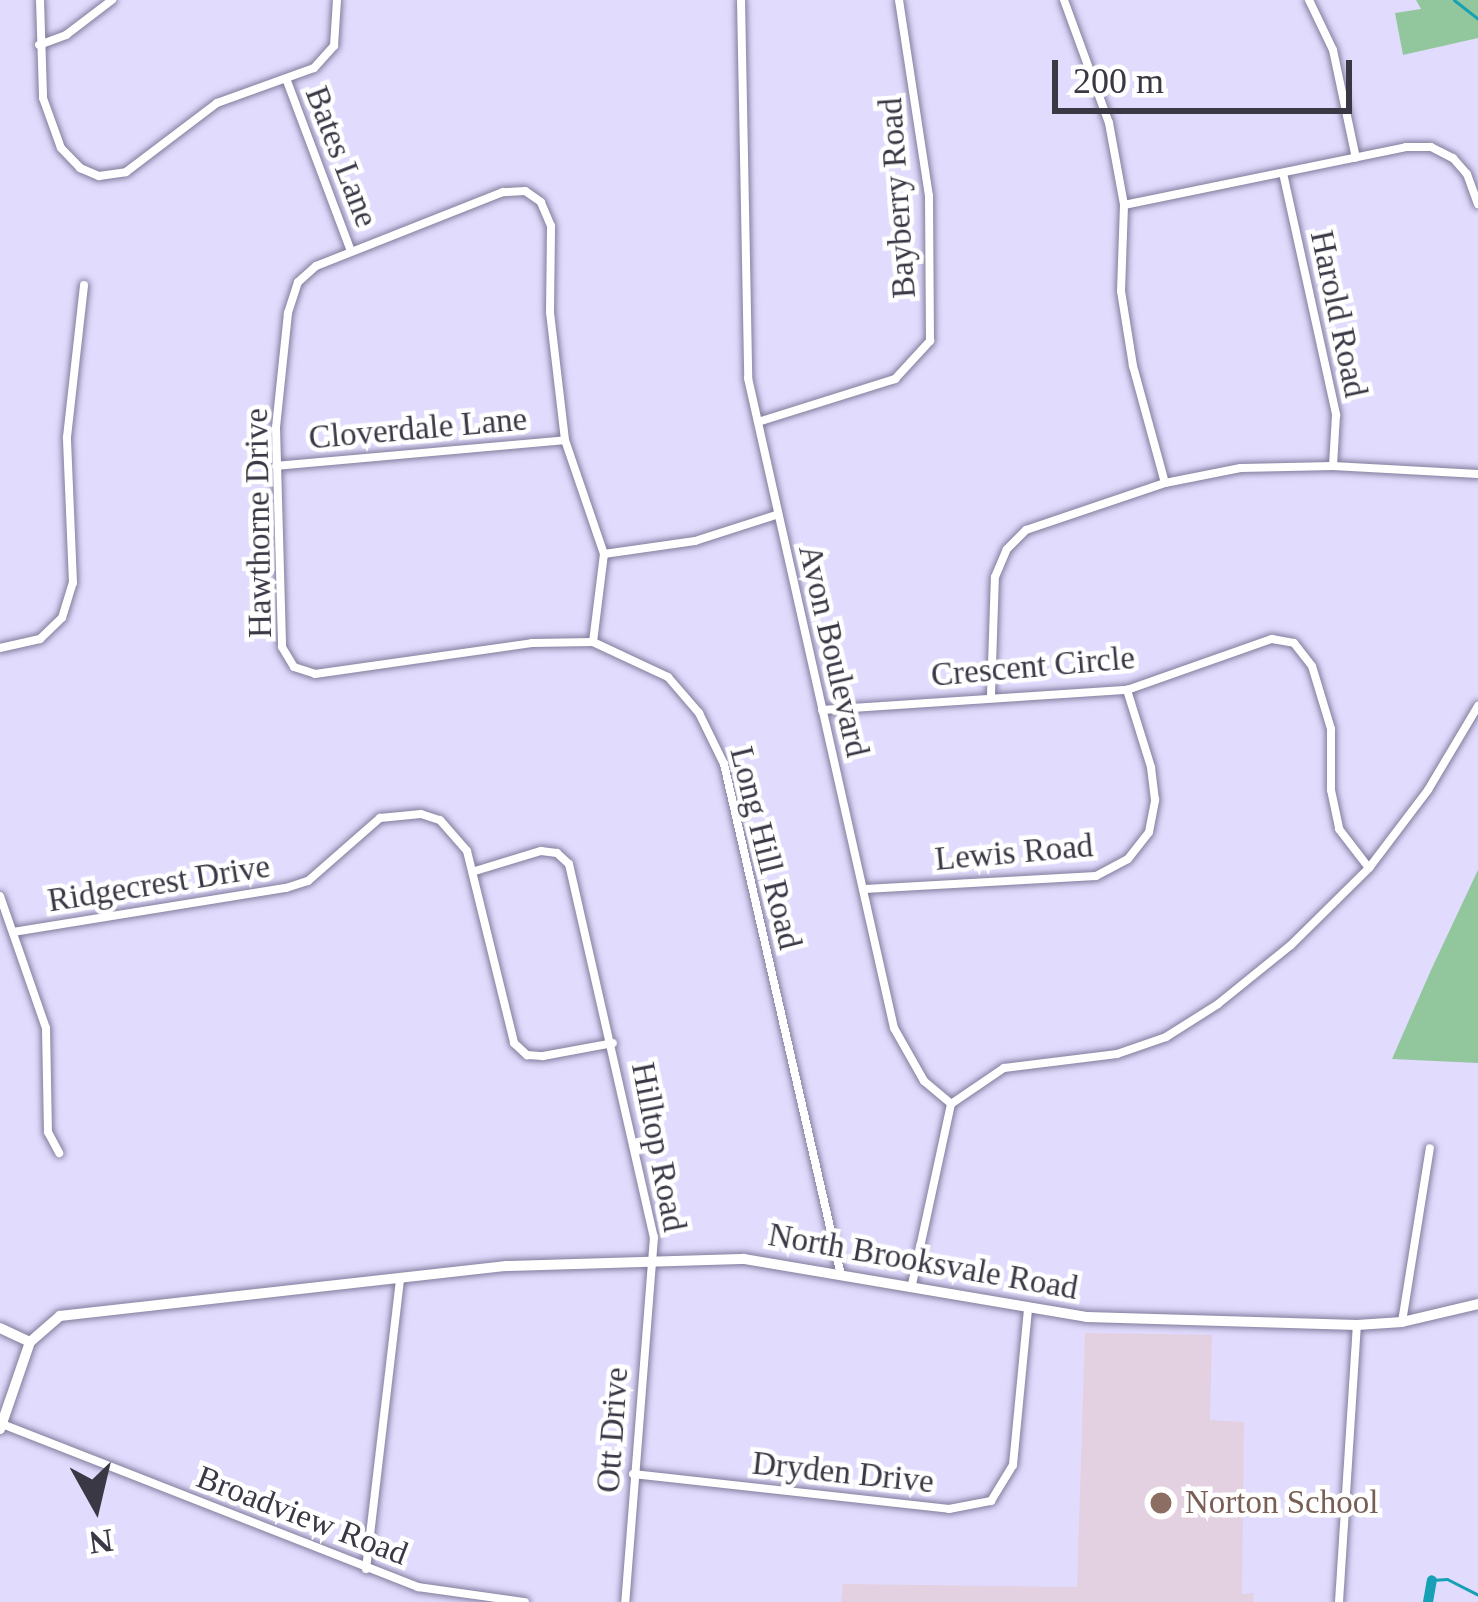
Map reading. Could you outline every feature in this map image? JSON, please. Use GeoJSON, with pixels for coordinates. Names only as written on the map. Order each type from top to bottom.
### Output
{"type":"FeatureCollection","features":[{"type":"Feature","properties":{"kind":"main road","name":"North Brooksvale Road"},"geometry":{"type":"LineString","coordinates":[[30,1342],[60,1316],[506,1266],[652,1261],[745,1259],[840,1271],[1087,1317],[1357,1325],[1402,1322],[1478,1304]]}},
{"type":"Feature","properties":{"kind":"main road"},"geometry":{"type":"LineString","coordinates":[[0,1328],[30,1342],[1,1427]]}},
{"type":"Feature","properties":{"kind":"street"},"geometry":{"type":"LineString","coordinates":[[40,0],[43,98],[61,148],[80,168],[99,176],[126,172],[218,104],[314,68],[334,46],[337,0]]}},
{"type":"Feature","properties":{"kind":"street"},"geometry":{"type":"LineString","coordinates":[[39,45],[66,35],[112,0]]}},
{"type":"Feature","properties":{"kind":"street","name":"Avon Boulevard"},"geometry":{"type":"LineString","coordinates":[[741,0],[748,378],[894,1028],[924,1081],[951,1104]]}},
{"type":"Feature","properties":{"kind":"street","name":"Bayberry Road"},"geometry":{"type":"LineString","coordinates":[[758,422],[895,379],[930,341],[929,196],[899,0]]}},
{"type":"Feature","properties":{"kind":"street"},"geometry":{"type":"LineString","coordinates":[[1064,0],[1109,123],[1124,205],[1121,290],[1133,366],[1165,483]]}},
{"type":"Feature","properties":{"kind":"street"},"geometry":{"type":"LineString","coordinates":[[1310,0],[1333,50],[1356,158]]}},
{"type":"Feature","properties":{"kind":"street","name":"Bates Lane"},"geometry":{"type":"LineString","coordinates":[[287,80],[351,251]]}},
{"type":"Feature","properties":{"kind":"street"},"geometry":{"type":"LineString","coordinates":[[1124,205],[1431,147],[1453,158],[1467,174],[1478,204]]}},
{"type":"Feature","properties":{"kind":"street","name":"Harold Road"},"geometry":{"type":"LineString","coordinates":[[1283,173],[1336,415],[1333,466]]}},
{"type":"Feature","properties":{"kind":"street"},"geometry":{"type":"LineString","coordinates":[[351,251],[503,192],[525,191],[541,202],[551,226],[550,313],[565,440],[604,554],[593,642]]}},
{"type":"Feature","properties":{"kind":"street","name":"Hawthorne Drive"},"geometry":{"type":"LineString","coordinates":[[351,251],[316,266],[298,282],[288,314],[276,466],[282,647],[293,667],[314,674],[532,643],[593,642]]}},
{"type":"Feature","properties":{"kind":"street"},"geometry":{"type":"LineString","coordinates":[[0,648],[40,639],[62,618],[73,583],[67,437],[84,285]]}},
{"type":"Feature","properties":{"kind":"street","name":"Cloverdale Lane"},"geometry":{"type":"LineString","coordinates":[[276,466],[565,440]]}},
{"type":"Feature","properties":{"kind":"street"},"geometry":{"type":"LineString","coordinates":[[991,695],[990,605],[1007,549],[1026,530],[1165,483],[1241,468],[1333,466],[1478,474]]}},
{"type":"Feature","properties":{"kind":"street"},"geometry":{"type":"LineString","coordinates":[[604,554],[695,541],[776,515]]}},
{"type":"Feature","properties":{"kind":"street","name":"Crescent Circle"},"geometry":{"type":"LineString","coordinates":[[822,710],[991,695],[1127,690],[1272,640],[1294,643],[1312,666],[1330,729],[1331,790],[1339,830],[1369,868]]}},
{"type":"Feature","properties":{"kind":"street","name":"Long Hill Road"},"geometry":{"type":"LineString","coordinates":[[593,642],[668,677],[699,713],[724,764],[840,1271]]}},
{"type":"Feature","properties":{"kind":"street","name":"Lewis Road"},"geometry":{"type":"LineString","coordinates":[[866,889],[1096,876],[1128,859],[1149,832],[1155,800],[1127,690]]}},
{"type":"Feature","properties":{"kind":"street"},"geometry":{"type":"LineString","coordinates":[[912,1285],[951,1104],[1004,1068],[1117,1054],[1166,1037],[1218,1004],[1291,945],[1369,868],[1428,790],[1478,706]]}},
{"type":"Feature","properties":{"kind":"street","name":"Ridgecrest Drive"},"geometry":{"type":"LineString","coordinates":[[13,932],[286,888],[308,881],[363,828],[400,814],[440,820],[456,833],[475,871]]}},
{"type":"Feature","properties":{"kind":"street","name":"Hilltop Road"},"geometry":{"type":"LineString","coordinates":[[613,1042],[543,1056],[527,1054],[514,1043],[475,871],[541,851],[557,853],[569,864],[613,1042],[654,1237],[652,1261]]}},
{"type":"Feature","properties":{"kind":"street"},"geometry":{"type":"LineString","coordinates":[[0,896],[46,1028],[48,1132],[58,1153]]}},
{"type":"Feature","properties":{"kind":"street"},"geometry":{"type":"LineString","coordinates":[[1402,1322],[1430,1148]]}},
{"type":"Feature","properties":{"kind":"street","name":"Ott Drive"},"geometry":{"type":"LineString","coordinates":[[626,1602],[652,1261]]}},
{"type":"Feature","properties":{"kind":"street"},"geometry":{"type":"LineString","coordinates":[[366,1569],[400,1281]]}},
{"type":"Feature","properties":{"kind":"street","name":"Dryden Drive"},"geometry":{"type":"LineString","coordinates":[[633,1474],[949,1508],[991,1501],[1013,1466],[1028,1308]]}},
{"type":"Feature","properties":{"kind":"street"},"geometry":{"type":"LineString","coordinates":[[1340,1602],[1357,1325]]}},
{"type":"Feature","properties":{"kind":"street","name":"Broadview Road"},"geometry":{"type":"LineString","coordinates":[[1,1427],[366,1569],[435,1590],[525,1602]]}},
{"type":"Feature","properties":{"kind":"shaded area","name":"Norton School"},"geometry":{"type":"Polygon","coordinates":[[[1085,1333],[1212,1335],[1210,1420],[1244,1422],[1242,1594],[1254,1593],[1253,1602],[841,1602],[843,1584],[1077,1587],[1085,1333]]]}},
{"type":"Feature","properties":{"kind":"green space"},"geometry":{"type":"Polygon","coordinates":[[[1416,0],[1478,0],[1478,38],[1403,55],[1395,13],[1421,9],[1416,0]]]}},
{"type":"Feature","properties":{"kind":"green space"},"geometry":{"type":"Polygon","coordinates":[[[1478,870],[1478,1063],[1392,1059],[1431,970],[1478,870]]]}},
{"type":"Feature","properties":{"kind":"waterway"},"geometry":{"type":"LineString","coordinates":[[1454,0],[1478,19]]}},
{"type":"Feature","properties":{"kind":"waterway"},"geometry":{"type":"LineString","coordinates":[[1432,1580],[1447,1579],[1478,1595]]}},
{"type":"Feature","properties":{"kind":"waterway"},"geometry":{"type":"LineString","coordinates":[[1428,1602],[1432,1580]]}},
{"type":"Feature","properties":{"kind":"place","name":"Norton School"},"geometry":{"type":"Point","coordinates":[1161,1503]}}]}
